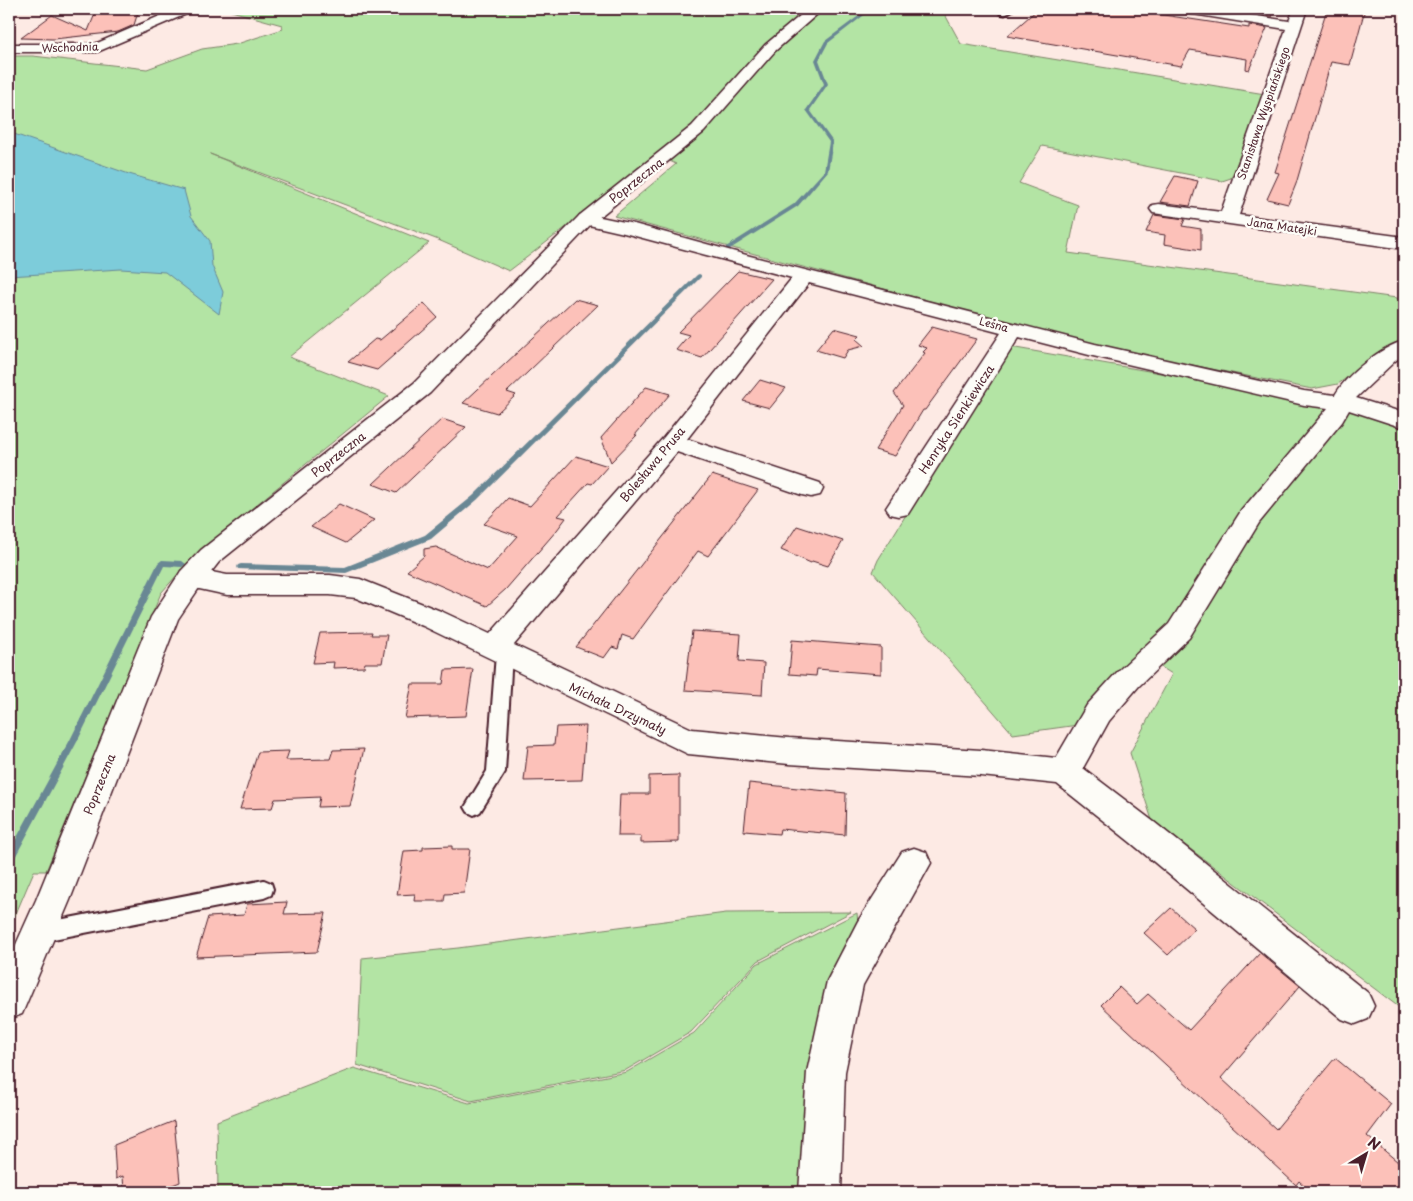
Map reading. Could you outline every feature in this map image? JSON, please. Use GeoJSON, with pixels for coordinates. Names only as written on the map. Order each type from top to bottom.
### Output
{"type":"FeatureCollection","features":[{"type":"Feature","properties":{"kind":"street","name":"Wschodnia"},"geometry":{"type":"LineString","coordinates":[[9,48],[97,48],[110,44],[182,9]]}},
{"type":"Feature","properties":{"kind":"street","name":"Poprzeczna"},"geometry":{"type":"LineString","coordinates":[[9,1001],[38,934],[165,617],[191,578],[210,556],[422,388],[586,219],[698,129],[770,48],[816,9]]}},
{"type":"Feature","properties":{"kind":"street"},"geometry":{"type":"LineString","coordinates":[[1187,9],[1294,26]]}},
{"type":"Feature","properties":{"kind":"street","name":"Stanisława Wyspiańskiego"},"geometry":{"type":"LineString","coordinates":[[1228,218],[1230,206],[1300,9]]}},
{"type":"Feature","properties":{"kind":"street","name":"Jana Matejki"},"geometry":{"type":"LineString","coordinates":[[1159,209],[1404,243]]}},
{"type":"Feature","properties":{"kind":"street","name":"Leśna"},"geometry":{"type":"LineString","coordinates":[[586,219],[627,228],[1093,350],[1304,398],[1342,402],[1404,421]]}},
{"type":"Feature","properties":{"kind":"street","name":"Bolesława Prusa"},"geometry":{"type":"LineString","coordinates":[[499,651],[672,442],[805,275]]}},
{"type":"Feature","properties":{"kind":"street","name":"Henryka Sienkiewicza"},"geometry":{"type":"LineString","coordinates":[[899,508],[1014,330]]}},
{"type":"Feature","properties":{"kind":"street"},"geometry":{"type":"LineString","coordinates":[[1355,1006],[1142,832],[1064,772],[1098,713],[1129,678],[1179,631],[1250,516],[1334,417],[1349,390],[1387,356],[1404,348]]}},
{"type":"Feature","properties":{"kind":"street"},"geometry":{"type":"LineString","coordinates":[[672,442],[811,489]]}},
{"type":"Feature","properties":{"kind":"street","name":"Michała Drzymały"},"geometry":{"type":"LineString","coordinates":[[191,578],[226,585],[330,584],[360,590],[433,619],[688,741],[789,751],[981,763],[1064,772]]}},
{"type":"Feature","properties":{"kind":"street"},"geometry":{"type":"LineString","coordinates":[[820,1192],[826,1072],[845,981],[871,933],[914,864]]}},
{"type":"Feature","properties":{"kind":"lane"},"geometry":{"type":"LineString","coordinates":[[474,806],[496,772],[499,651]]}},
{"type":"Feature","properties":{"kind":"lane"},"geometry":{"type":"LineString","coordinates":[[38,934],[264,889]]}},
{"type":"Feature","properties":{"kind":"green space"},"geometry":{"type":"Polygon","coordinates":[[[224,9],[942,9],[961,44],[1265,94],[1231,178],[1222,181],[1042,146],[1019,183],[1078,205],[1068,253],[1404,299],[1404,342],[1370,361],[1338,384],[1312,389],[1092,345],[614,216],[676,164],[659,156],[509,271],[436,239],[210,154],[429,243],[289,357],[389,396],[195,555],[161,593],[46,871],[34,871],[9,930],[9,56],[33,56],[147,69],[202,49],[237,44],[283,29],[282,25],[224,9]]]}},
{"type":"Feature","properties":{"kind":"green space"},"geometry":{"type":"Polygon","coordinates":[[[1010,347],[1275,393],[1347,414],[1351,403],[1404,415],[1404,1011],[1152,820],[1130,753],[1172,674],[1145,657],[1078,725],[1013,734],[873,572],[878,560],[1010,347]]]}},
{"type":"Feature","properties":{"kind":"green space"},"geometry":{"type":"Polygon","coordinates":[[[851,912],[758,961],[691,1032],[626,1070],[471,1101],[357,1065],[362,958],[458,948],[726,913],[851,912]]]}},
{"type":"Feature","properties":{"kind":"green space"},"geometry":{"type":"Polygon","coordinates":[[[857,913],[858,924],[825,1038],[807,1192],[218,1192],[217,1121],[354,1068],[469,1103],[627,1072],[694,1033],[757,964],[857,913]]]}},
{"type":"Feature","properties":{"kind":"water"},"geometry":{"type":"Polygon","coordinates":[[[14,134],[129,174],[184,190],[191,216],[210,241],[212,266],[223,292],[219,314],[165,272],[121,269],[9,276],[9,136],[14,134]]]}},
{"type":"Feature","properties":{"kind":"building"},"geometry":{"type":"Polygon","coordinates":[[[97,9],[139,9],[134,25],[118,32],[54,39],[21,38],[52,15],[88,31],[97,9]]]}},
{"type":"Feature","properties":{"kind":"building"},"geometry":{"type":"Polygon","coordinates":[[[1038,9],[1124,9],[1249,28],[1249,25],[1267,28],[1249,70],[1246,69],[1247,59],[1190,50],[1181,66],[1007,36],[1038,9]]]}},
{"type":"Feature","properties":{"kind":"building"},"geometry":{"type":"Polygon","coordinates":[[[1250,9],[1275,9],[1272,17],[1250,13],[1250,9]]]}},
{"type":"Feature","properties":{"kind":"building"},"geometry":{"type":"Polygon","coordinates":[[[1327,9],[1365,9],[1350,65],[1331,62],[1296,184],[1288,204],[1267,199],[1279,173],[1275,172],[1327,9]]]}},
{"type":"Feature","properties":{"kind":"building"},"geometry":{"type":"Polygon","coordinates":[[[1175,176],[1198,181],[1190,206],[1160,202],[1175,176]]]}},
{"type":"Feature","properties":{"kind":"building"},"geometry":{"type":"Polygon","coordinates":[[[1154,215],[1185,219],[1182,226],[1201,229],[1201,250],[1164,244],[1165,235],[1146,232],[1154,215]]]}},
{"type":"Feature","properties":{"kind":"building"},"geometry":{"type":"Polygon","coordinates":[[[738,271],[772,279],[702,358],[676,350],[689,335],[678,332],[738,271]]]}},
{"type":"Feature","properties":{"kind":"building"},"geometry":{"type":"Polygon","coordinates":[[[575,299],[598,305],[507,392],[516,395],[497,413],[463,403],[575,299]]]}},
{"type":"Feature","properties":{"kind":"building"},"geometry":{"type":"Polygon","coordinates":[[[424,303],[437,317],[377,370],[348,362],[375,339],[380,340],[424,303]]]}},
{"type":"Feature","properties":{"kind":"building"},"geometry":{"type":"Polygon","coordinates":[[[932,327],[977,339],[925,410],[923,410],[895,456],[875,450],[903,405],[894,393],[925,353],[923,352],[927,348],[918,345],[932,327]]]}},
{"type":"Feature","properties":{"kind":"building"},"geometry":{"type":"Polygon","coordinates":[[[834,328],[860,335],[856,339],[864,346],[848,350],[843,358],[816,350],[834,328]]]}},
{"type":"Feature","properties":{"kind":"building"},"geometry":{"type":"Polygon","coordinates":[[[760,380],[786,388],[770,408],[743,401],[760,380]]]}},
{"type":"Feature","properties":{"kind":"building"},"geometry":{"type":"Polygon","coordinates":[[[646,387],[670,394],[635,435],[637,435],[611,462],[601,438],[646,387]]]}},
{"type":"Feature","properties":{"kind":"building"},"geometry":{"type":"Polygon","coordinates":[[[442,419],[466,427],[396,493],[373,484],[442,419]]]}},
{"type":"Feature","properties":{"kind":"building"},"geometry":{"type":"Polygon","coordinates":[[[576,456],[608,466],[592,484],[588,483],[558,516],[566,518],[506,589],[487,606],[407,571],[424,556],[424,549],[436,547],[488,570],[518,536],[484,524],[508,498],[530,506],[576,456]]]}},
{"type":"Feature","properties":{"kind":"building"},"geometry":{"type":"Polygon","coordinates":[[[712,475],[758,490],[708,556],[698,551],[633,639],[622,635],[618,649],[612,647],[604,658],[576,647],[712,475]]]}},
{"type":"Feature","properties":{"kind":"building"},"geometry":{"type":"Polygon","coordinates":[[[339,504],[374,520],[346,543],[311,527],[339,504]]]}},
{"type":"Feature","properties":{"kind":"building"},"geometry":{"type":"Polygon","coordinates":[[[797,526],[843,541],[828,566],[812,561],[811,563],[781,550],[797,526]]]}},
{"type":"Feature","properties":{"kind":"building"},"geometry":{"type":"Polygon","coordinates":[[[692,631],[741,634],[739,661],[764,663],[762,695],[685,690],[692,631]]]}},
{"type":"Feature","properties":{"kind":"building"},"geometry":{"type":"Polygon","coordinates":[[[372,632],[371,635],[387,635],[382,663],[365,663],[364,667],[333,668],[334,662],[313,663],[320,633],[372,632]]]}},
{"type":"Feature","properties":{"kind":"building"},"geometry":{"type":"Polygon","coordinates":[[[792,640],[881,647],[881,674],[817,669],[816,676],[789,674],[792,640]]]}},
{"type":"Feature","properties":{"kind":"building"},"geometry":{"type":"Polygon","coordinates":[[[473,669],[466,716],[405,718],[412,684],[443,684],[445,670],[473,669]]]}},
{"type":"Feature","properties":{"kind":"building"},"geometry":{"type":"Polygon","coordinates":[[[586,726],[582,780],[524,781],[528,746],[554,745],[556,727],[586,726]]]}},
{"type":"Feature","properties":{"kind":"building"},"geometry":{"type":"Polygon","coordinates":[[[364,749],[350,806],[318,807],[320,797],[275,799],[272,808],[240,809],[258,752],[289,751],[286,760],[330,759],[333,750],[364,749]]]}},
{"type":"Feature","properties":{"kind":"building"},"geometry":{"type":"Polygon","coordinates":[[[679,775],[679,842],[641,843],[641,836],[618,836],[620,794],[649,794],[649,776],[679,775]]]}},
{"type":"Feature","properties":{"kind":"building"},"geometry":{"type":"Polygon","coordinates":[[[749,783],[846,793],[845,835],[780,829],[779,834],[744,831],[749,783]]]}},
{"type":"Feature","properties":{"kind":"building"},"geometry":{"type":"Polygon","coordinates":[[[452,846],[452,849],[470,849],[464,893],[445,894],[444,901],[414,901],[415,894],[397,895],[404,851],[423,850],[423,847],[452,846]]]}},
{"type":"Feature","properties":{"kind":"building"},"geometry":{"type":"Polygon","coordinates":[[[287,902],[284,914],[326,913],[317,952],[196,957],[208,917],[244,915],[247,904],[287,902]]]}},
{"type":"Feature","properties":{"kind":"building"},"geometry":{"type":"Polygon","coordinates":[[[1171,908],[1195,929],[1168,955],[1144,933],[1171,908]]]}},
{"type":"Feature","properties":{"kind":"building"},"geometry":{"type":"Polygon","coordinates":[[[1260,953],[1300,986],[1221,1078],[1276,1129],[1335,1058],[1391,1104],[1367,1136],[1404,1167],[1404,1192],[1311,1192],[1299,1181],[1296,1185],[1101,1005],[1119,987],[1137,1004],[1148,994],[1189,1030],[1260,953]]]}},
{"type":"Feature","properties":{"kind":"building"},"geometry":{"type":"Polygon","coordinates":[[[174,1121],[180,1182],[155,1192],[124,1192],[123,1176],[116,1179],[114,1145],[174,1121]]]}},
{"type":"Feature","properties":{"kind":"waterway"},"geometry":{"type":"LineString","coordinates":[[728,248],[796,205],[826,171],[831,142],[808,110],[826,84],[817,60],[826,42],[870,9]]}},
{"type":"Feature","properties":{"kind":"waterway"},"geometry":{"type":"LineString","coordinates":[[241,567],[346,570],[428,537],[475,498],[699,276]]}},
{"type":"Feature","properties":{"kind":"waterway"},"geometry":{"type":"LineString","coordinates":[[9,860],[73,742],[162,563],[182,564]]}}]}
